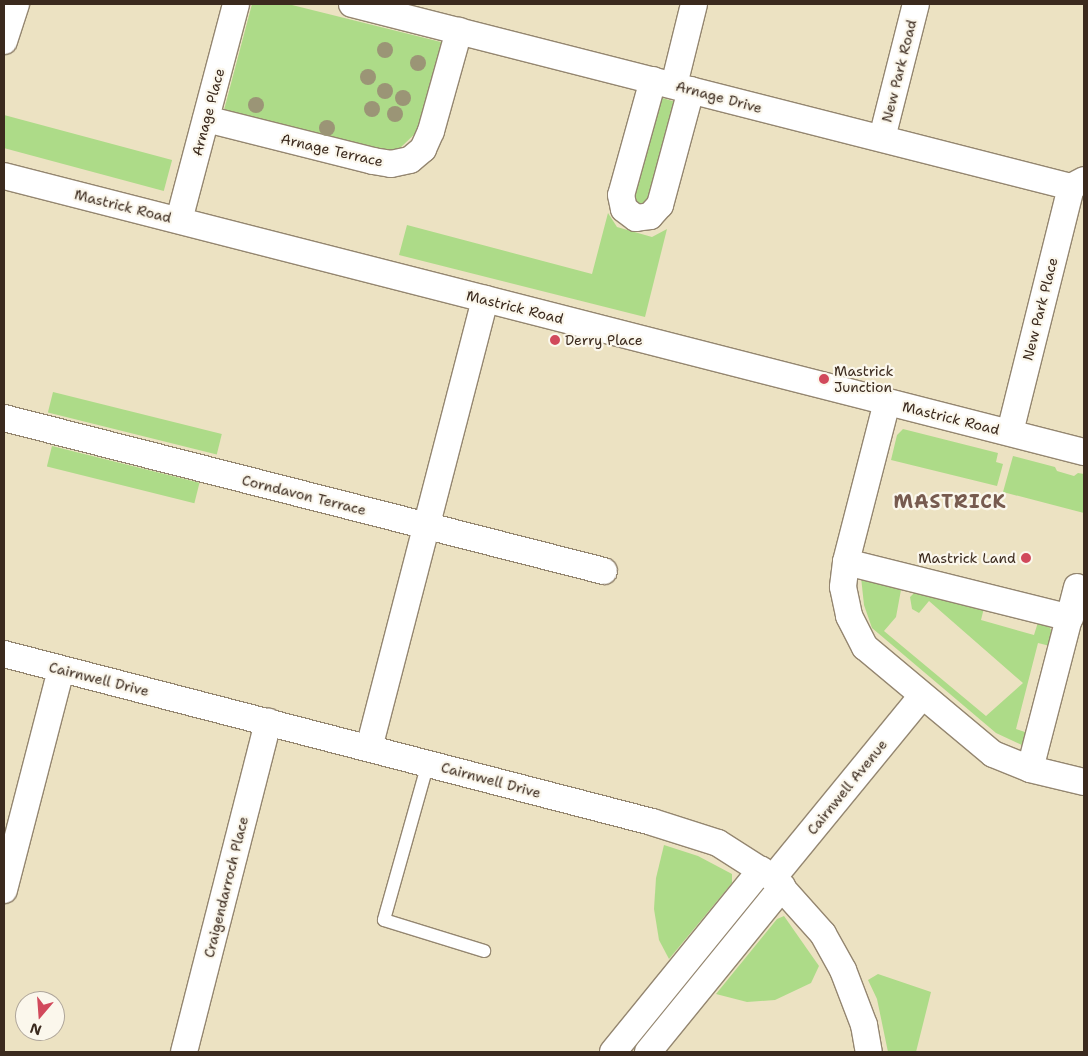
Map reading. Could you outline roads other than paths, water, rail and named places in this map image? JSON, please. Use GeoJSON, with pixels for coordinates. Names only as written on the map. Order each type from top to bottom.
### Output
{"type":"FeatureCollection","features":[{"type":"Feature","properties":{"kind":"street"},"geometry":{"type":"LineString","coordinates":[[4,41],[16,4]]}},
{"type":"Feature","properties":{"kind":"street","name":"Arnage Place"},"geometry":{"type":"LineString","coordinates":[[179,220],[236,4]]}},
{"type":"Feature","properties":{"kind":"street","name":"Arnage Drive"},"geometry":{"type":"LineString","coordinates":[[352,4],[882,138],[1078,183]]}},
{"type":"Feature","properties":{"kind":"street"},"geometry":{"type":"LineString","coordinates":[[672,85],[694,4]]}},
{"type":"Feature","properties":{"kind":"street","name":"New Park Road"},"geometry":{"type":"LineString","coordinates":[[882,138],[916,4]]}},
{"type":"Feature","properties":{"kind":"street","name":"Arnage Terrace"},"geometry":{"type":"LineString","coordinates":[[206,119],[373,162],[391,164],[410,160],[423,149],[431,131],[459,31]]}},
{"type":"Feature","properties":{"kind":"street","name":"Mastrick Road"},"geometry":{"type":"LineString","coordinates":[[4,176],[1084,452]]}},
{"type":"Feature","properties":{"kind":"street","name":"New Park Place"},"geometry":{"type":"LineString","coordinates":[[1010,432],[1078,183]]}},
{"type":"Feature","properties":{"kind":"street"},"geometry":{"type":"LineString","coordinates":[[369,748],[485,299]]}},
{"type":"Feature","properties":{"kind":"street"},"geometry":{"type":"LineString","coordinates":[[887,402],[846,562],[843,587],[849,616],[865,647],[993,754],[1030,769],[1084,782]]}},
{"type":"Feature","properties":{"kind":"street","name":"Corndavon Terrace"},"geometry":{"type":"LineString","coordinates":[[4,418],[604,571]]}},
{"type":"Feature","properties":{"kind":"street"},"geometry":{"type":"LineString","coordinates":[[846,562],[1070,618]]}},
{"type":"Feature","properties":{"kind":"street"},"geometry":{"type":"LineString","coordinates":[[1030,769],[1077,587]]}},
{"type":"Feature","properties":{"kind":"street","name":"Cairnwell Drive"},"geometry":{"type":"LineString","coordinates":[[4,654],[428,763],[666,826],[718,843],[772,878],[823,934],[843,970],[864,1025],[869,1052]]}},
{"type":"Feature","properties":{"kind":"street"},"geometry":{"type":"LineString","coordinates":[[4,890],[61,669]]}},
{"type":"Feature","properties":{"kind":"street","name":"Cairnwell Avenue"},"geometry":{"type":"LineString","coordinates":[[613,1052],[772,878],[922,696]]}},
{"type":"Feature","properties":{"kind":"street","name":"Craigendarroch Place"},"geometry":{"type":"LineString","coordinates":[[185,1052],[268,722]]}},
{"type":"Feature","properties":{"kind":"street","name":"Cairnwell Avenue"},"geometry":{"type":"LineString","coordinates":[[648,1052],[772,878]]}},
{"type":"Feature","properties":{"kind":"lane"},"geometry":{"type":"LineString","coordinates":[[428,763],[384,920],[484,951]]}},
{"type":"Feature","properties":{"kind":"place","name":"Derry Place"},"geometry":{"type":"Point","coordinates":[555,340]}},
{"type":"Feature","properties":{"kind":"place","name":"Mastrick Junction"},"geometry":{"type":"Point","coordinates":[824,379]}},
{"type":"Feature","properties":{"kind":"place","name":"Mastrick Land"},"geometry":{"type":"Point","coordinates":[1026,558]}},
{"type":"Feature","properties":{"kind":"district","name":"MASTRICK"},"geometry":{"type":"Point","coordinates":[950,502]}}]}
